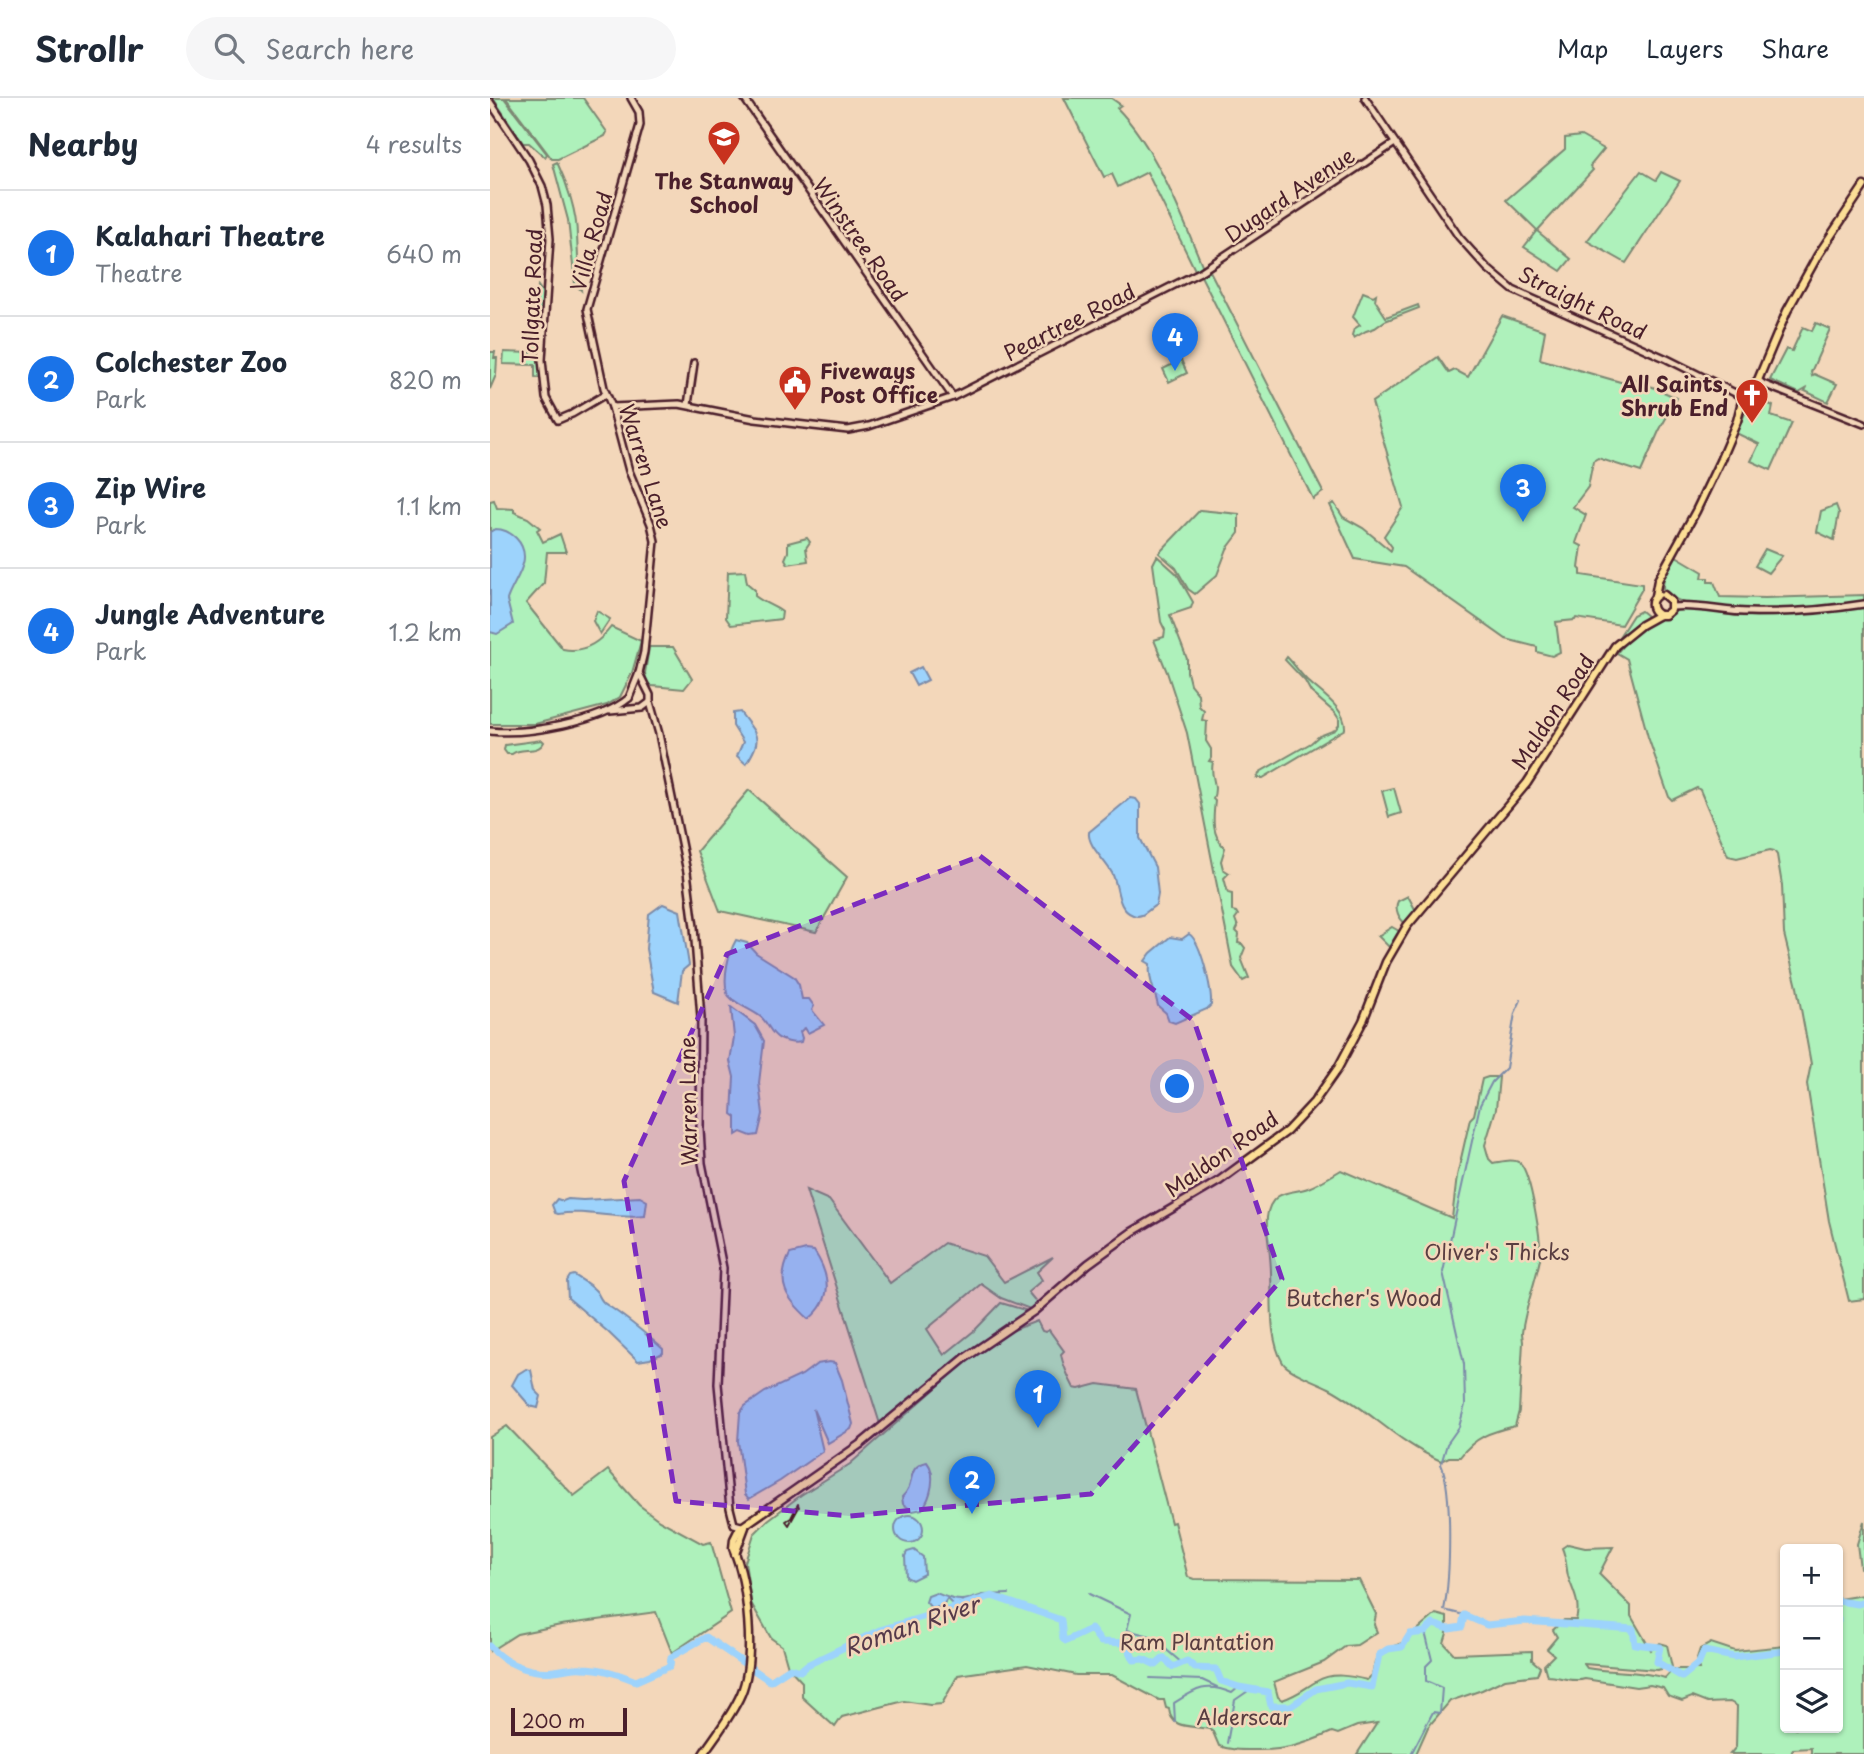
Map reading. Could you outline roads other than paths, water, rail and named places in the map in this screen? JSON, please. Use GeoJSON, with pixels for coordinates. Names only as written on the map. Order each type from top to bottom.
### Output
{"type":"FeatureCollection","features":[{"type":"Feature","properties":{"kind":"main road"},"geometry":{"type":"LineString","coordinates":[[1661,575],[1664,595],[1672,604],[1668,613],[1656,613],[1651,605],[1661,575],[1720,461],[1737,421],[1743,397],[1758,380],[1787,311],[1818,255],[1864,186]]}},
{"type":"Feature","properties":{"kind":"main road"},"geometry":{"type":"LineString","coordinates":[[1655,596],[1664,595]]}},
{"type":"Feature","properties":{"kind":"main road","name":"Maldon Road"},"geometry":{"type":"LineString","coordinates":[[733,1539],[739,1529],[862,1443],[965,1358],[1034,1311],[1088,1264],[1132,1232],[1219,1181],[1287,1131],[1314,1102],[1338,1069],[1363,1021],[1386,962],[1407,926],[1528,783],[1615,646],[1656,613]]}},
{"type":"Feature","properties":{"kind":"main road"},"geometry":{"type":"LineString","coordinates":[[736,1554],[745,1527]]}},
{"type":"Feature","properties":{"kind":"main road"},"geometry":{"type":"LineString","coordinates":[[703,1754],[741,1694],[748,1669],[748,1614],[733,1539]]}},
{"type":"Feature","properties":{"kind":"street","name":"Villa Road"},"geometry":{"type":"LineString","coordinates":[[606,394],[587,309],[640,125],[639,112],[631,98]]}},
{"type":"Feature","properties":{"kind":"street","name":"Winstree Road"},"geometry":{"type":"LineString","coordinates":[[744,98],[953,397]]}},
{"type":"Feature","properties":{"kind":"street","name":"Straight Road"},"geometry":{"type":"LineString","coordinates":[[1365,98],[1459,237],[1487,268],[1513,290],[1667,359],[1743,397]]}},
{"type":"Feature","properties":{"kind":"street","name":"Tollgate Road"},"geometry":{"type":"LineString","coordinates":[[490,102],[529,160],[548,206],[550,239],[542,360],[546,398],[558,419],[606,394]]}},
{"type":"Feature","properties":{"kind":"street","name":"Dugard Avenue"},"geometry":{"type":"LineString","coordinates":[[1200,272],[1395,143]]}},
{"type":"Feature","properties":{"kind":"street","name":"Peartree Road"},"geometry":{"type":"LineString","coordinates":[[612,407],[688,405],[755,419],[848,430],[869,426],[953,397],[1200,272]]}},
{"type":"Feature","properties":{"kind":"street"},"geometry":{"type":"LineString","coordinates":[[688,405],[694,363]]}},
{"type":"Feature","properties":{"kind":"street"},"geometry":{"type":"LineString","coordinates":[[1758,380],[1765,386],[1864,424]]}},
{"type":"Feature","properties":{"kind":"street","name":"Warren Lane"},"geometry":{"type":"LineString","coordinates":[[606,394],[629,471],[651,524],[654,541],[645,642],[639,673],[629,698],[632,705],[640,708],[657,728]]}},
{"type":"Feature","properties":{"kind":"street"},"geometry":{"type":"LineString","coordinates":[[1672,604],[1749,612],[1804,611],[1864,604]]}},
{"type":"Feature","properties":{"kind":"street","name":"Warren Lane"},"geometry":{"type":"LineString","coordinates":[[639,673],[650,695],[687,872],[697,960],[701,1018],[702,1163],[723,1268],[718,1384],[733,1539]]}},
{"type":"Feature","properties":{"kind":"street"},"geometry":{"type":"LineString","coordinates":[[632,690],[645,689]]}},
{"type":"Feature","properties":{"kind":"street"},"geometry":{"type":"LineString","coordinates":[[607,712],[629,698]]}},
{"type":"Feature","properties":{"kind":"street"},"geometry":{"type":"LineString","coordinates":[[490,731],[520,732],[542,729],[607,712],[640,708],[650,702]]}},
{"type":"Feature","properties":{"kind":"street"},"geometry":{"type":"LineString","coordinates":[[732,1519],[745,1527]]}},
{"type":"Feature","properties":{"kind":"water"},"geometry":{"type":"Polygon","coordinates":[[[495,529],[514,536],[522,546],[524,554],[524,562],[507,600],[513,624],[497,634],[490,632],[490,532],[495,529]]]}},
{"type":"Feature","properties":{"kind":"water"},"geometry":{"type":"Polygon","coordinates":[[[921,667],[928,680],[916,686],[909,673],[921,667]]]}},
{"type":"Feature","properties":{"kind":"water"},"geometry":{"type":"Polygon","coordinates":[[[740,712],[756,737],[755,748],[746,764],[737,756],[743,742],[733,726],[733,713],[740,712]]]}},
{"type":"Feature","properties":{"kind":"water"},"geometry":{"type":"Polygon","coordinates":[[[1130,798],[1136,799],[1140,804],[1140,838],[1155,867],[1158,894],[1156,905],[1140,916],[1133,915],[1124,908],[1112,873],[1089,837],[1089,832],[1130,798]]]}},
{"type":"Feature","properties":{"kind":"water"},"geometry":{"type":"Polygon","coordinates":[[[663,904],[680,911],[689,965],[682,971],[678,1002],[654,992],[646,949],[649,914],[663,904]]]}},
{"type":"Feature","properties":{"kind":"water"},"geometry":{"type":"Polygon","coordinates":[[[1189,934],[1198,946],[1208,978],[1211,1005],[1175,1023],[1169,1021],[1166,1013],[1158,1006],[1150,964],[1145,961],[1170,937],[1182,939],[1189,934]]]}},
{"type":"Feature","properties":{"kind":"water"},"geometry":{"type":"Polygon","coordinates":[[[736,940],[747,943],[756,953],[794,977],[802,999],[809,999],[814,1006],[812,1010],[824,1025],[808,1033],[803,1029],[800,1032],[801,1042],[785,1041],[774,1035],[759,1015],[729,996],[726,973],[736,940]]]}},
{"type":"Feature","properties":{"kind":"water"},"geometry":{"type":"Polygon","coordinates":[[[731,1007],[755,1025],[764,1041],[759,1083],[763,1114],[758,1135],[751,1136],[741,1132],[736,1135],[736,1117],[732,1114],[734,1077],[730,1061],[734,1037],[731,1007]]]}},
{"type":"Feature","properties":{"kind":"water"},"geometry":{"type":"Polygon","coordinates":[[[640,1197],[647,1201],[645,1216],[558,1214],[552,1205],[557,1199],[563,1201],[640,1197]]]}},
{"type":"Feature","properties":{"kind":"water"},"geometry":{"type":"Polygon","coordinates":[[[814,1251],[823,1269],[827,1286],[823,1303],[809,1319],[789,1298],[784,1282],[790,1254],[814,1251]]]}},
{"type":"Feature","properties":{"kind":"water"},"geometry":{"type":"Polygon","coordinates":[[[574,1275],[595,1289],[605,1304],[663,1349],[663,1353],[638,1361],[568,1298],[567,1281],[574,1275]]]}},
{"type":"Feature","properties":{"kind":"water"},"geometry":{"type":"Polygon","coordinates":[[[835,1363],[842,1380],[853,1424],[851,1429],[828,1443],[813,1409],[823,1451],[749,1499],[745,1494],[738,1441],[740,1413],[745,1406],[765,1392],[802,1375],[817,1364],[835,1363]]]}},
{"type":"Feature","properties":{"kind":"water"},"geometry":{"type":"Polygon","coordinates":[[[526,1369],[531,1370],[535,1390],[541,1396],[538,1408],[530,1406],[512,1385],[518,1374],[526,1369]]]}},
{"type":"Feature","properties":{"kind":"water"},"geometry":{"type":"Polygon","coordinates":[[[927,1462],[932,1473],[928,1499],[922,1509],[913,1511],[903,1504],[902,1497],[913,1472],[920,1464],[927,1462]]]}},
{"type":"Feature","properties":{"kind":"water"},"geometry":{"type":"Polygon","coordinates":[[[909,1515],[919,1519],[923,1529],[919,1539],[909,1543],[899,1539],[895,1529],[899,1519],[909,1515]]]}},
{"type":"Feature","properties":{"kind":"water"},"geometry":{"type":"Polygon","coordinates":[[[914,1550],[923,1557],[924,1574],[912,1580],[906,1577],[905,1556],[907,1552],[914,1550]]]}},
{"type":"Feature","properties":{"kind":"water"},"geometry":{"type":"Polygon","coordinates":[[[936,1593],[955,1599],[969,1599],[954,1606],[947,1599],[942,1607],[931,1608],[926,1602],[928,1596],[936,1593]]]}},
{"type":"Feature","properties":{"kind":"waterway"},"geometry":{"type":"LineString","coordinates":[[1464,1615],[1444,1610],[1448,1578],[1449,1514],[1441,1464],[1447,1444],[1459,1427],[1465,1405],[1464,1364],[1443,1272],[1480,1105],[1492,1082],[1506,1068],[1515,1013],[1521,1000]]}},
{"type":"Feature","properties":{"kind":"waterway","name":"Roman River"},"geometry":{"type":"LineString","coordinates":[[967,1600],[983,1595],[1009,1594]]}},
{"type":"Feature","properties":{"kind":"waterway"},"geometry":{"type":"LineString","coordinates":[[1089,1594],[1131,1614],[1127,1630],[1150,1636],[1182,1663]]}},
{"type":"Feature","properties":{"kind":"waterway","name":"Roman River"},"geometry":{"type":"LineString","coordinates":[[490,1646],[510,1663],[528,1669],[545,1672],[589,1668],[636,1681],[670,1666],[671,1657],[706,1637],[770,1681],[790,1668],[800,1671],[807,1665],[880,1630],[992,1596],[1061,1620],[1063,1639],[1066,1641],[1091,1629],[1101,1642],[1126,1643],[1134,1660],[1143,1659],[1156,1665],[1164,1658],[1173,1667],[1187,1661],[1195,1668],[1216,1669],[1221,1681],[1268,1692],[1271,1706],[1291,1706],[1316,1689],[1347,1683],[1372,1687],[1379,1655],[1388,1649],[1402,1647],[1410,1634],[1425,1632],[1433,1624],[1449,1629],[1462,1627],[1464,1615],[1487,1625],[1525,1621],[1633,1629],[1635,1644],[1660,1647],[1657,1662],[1682,1677],[1699,1663],[1704,1651],[1734,1657],[1780,1652]]}},
{"type":"Feature","properties":{"kind":"waterway","name":"Roman River"},"geometry":{"type":"LineString","coordinates":[[1843,1602],[1864,1602]]}},
{"type":"Feature","properties":{"kind":"waterway"},"geometry":{"type":"LineString","coordinates":[[1411,1754],[1433,1712],[1440,1713],[1442,1688],[1426,1681],[1426,1666],[1432,1660],[1425,1632]]}},
{"type":"Feature","properties":{"kind":"waterway"},"geometry":{"type":"LineString","coordinates":[[1150,1678],[1202,1680],[1217,1687]]}},
{"type":"Feature","properties":{"kind":"waterway"},"geometry":{"type":"LineString","coordinates":[[1175,1722],[1174,1703],[1189,1694],[1208,1688],[1232,1693],[1239,1687]]}},
{"type":"Feature","properties":{"kind":"waterway"},"geometry":{"type":"LineString","coordinates":[[1227,1743],[1235,1700],[1251,1689]]}},
{"type":"Feature","properties":{"kind":"tram line"},"geometry":{"type":"LineString","coordinates":[[798,1504],[799,1507],[789,1525],[786,1521],[791,1518],[798,1504]]}},
{"type":"Feature","properties":{"kind":"place","name":"The Stanway School"},"geometry":{"type":"Point","coordinates":[724,167]}},
{"type":"Feature","properties":{"kind":"place","name":"Jungle Adventure"},"geometry":{"type":"Point","coordinates":[1175,371]}},
{"type":"Feature","properties":{"kind":"place","name":"Fiveways Post Office"},"geometry":{"type":"Point","coordinates":[795,412]}},
{"type":"Feature","properties":{"kind":"place","name":"All Saints, Shrub End"},"geometry":{"type":"Point","coordinates":[1752,425]}},
{"type":"Feature","properties":{"kind":"place","name":"Zip Wire"},"geometry":{"type":"Point","coordinates":[1523,522]}},
{"type":"Feature","properties":{"kind":"place","name":"Kalahari Theatre"},"geometry":{"type":"Point","coordinates":[1038,1428]}},
{"type":"Feature","properties":{"kind":"place","name":"Colchester Zoo"},"geometry":{"type":"Point","coordinates":[972,1514]}},
{"type":"Feature","properties":{"kind":"park label","name":"Oliver's Thicks"},"geometry":{"type":"Point","coordinates":[1497,1251]}},
{"type":"Feature","properties":{"kind":"park label","name":"Butcher's Wood"},"geometry":{"type":"Point","coordinates":[1364,1297]}},
{"type":"Feature","properties":{"kind":"park label","name":"Ram Plantation"},"geometry":{"type":"Point","coordinates":[1197,1641]}},
{"type":"Feature","properties":{"kind":"park label","name":"Alderscar"},"geometry":{"type":"Point","coordinates":[1244,1716]}}]}
